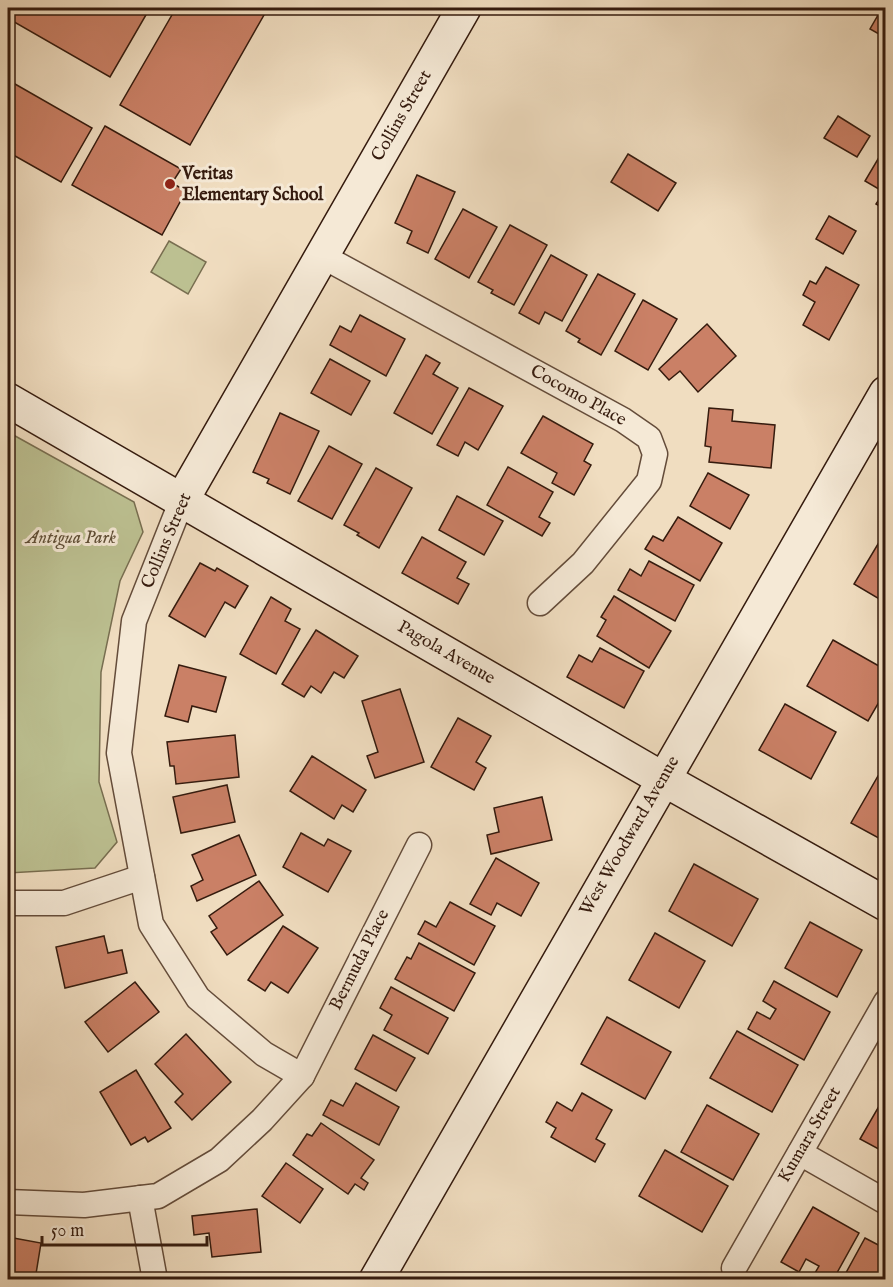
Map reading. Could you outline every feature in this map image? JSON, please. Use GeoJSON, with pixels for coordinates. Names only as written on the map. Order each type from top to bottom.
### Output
{"type":"FeatureCollection","features":[{"type":"Feature","properties":{"kind":"street","name":"Collins Street"},"geometry":{"type":"LineString","coordinates":[[302,1076],[264,1054],[198,998],[151,924],[119,753],[134,621],[182,500],[464,8]]}},
{"type":"Feature","properties":{"kind":"street","name":"Cocomo Place"},"geometry":{"type":"LineString","coordinates":[[322,256],[623,420],[649,438],[656,454],[649,481],[583,563],[540,603]]}},
{"type":"Feature","properties":{"kind":"street","name":"West Woodward Avenue"},"geometry":{"type":"LineString","coordinates":[[376,1280],[885,393]]}},
{"type":"Feature","properties":{"kind":"street","name":"Pagola Avenue"},"geometry":{"type":"LineString","coordinates":[[8,400],[663,779],[885,904]]}},
{"type":"Feature","properties":{"kind":"street","name":"Bermuda Place"},"geometry":{"type":"LineString","coordinates":[[8,1202],[84,1205],[158,1196],[219,1160],[262,1120],[302,1076],[419,845]]}},
{"type":"Feature","properties":{"kind":"street"},"geometry":{"type":"LineString","coordinates":[[8,903],[64,903],[142,877]]}},
{"type":"Feature","properties":{"kind":"street","name":"Kumara Street"},"geometry":{"type":"LineString","coordinates":[[734,1268],[885,1002]]}},
{"type":"Feature","properties":{"kind":"street"},"geometry":{"type":"LineString","coordinates":[[800,1153],[885,1202]]}},
{"type":"Feature","properties":{"kind":"street"},"geometry":{"type":"LineString","coordinates":[[140,1198],[155,1280]]}},
{"type":"Feature","properties":{"kind":"green space"},"geometry":{"type":"Polygon","coordinates":[[[169,241],[206,262],[188,294],[151,272],[169,241]]]}},
{"type":"Feature","properties":{"kind":"green space","name":"Antigua Park"},"geometry":{"type":"Polygon","coordinates":[[[8,432],[134,502],[143,532],[120,581],[101,672],[99,782],[117,842],[95,868],[8,873],[8,432]]]}},
{"type":"Feature","properties":{"kind":"building"},"geometry":{"type":"Polygon","coordinates":[[[16,8],[150,8],[110,77],[9,19],[16,8]]]}},
{"type":"Feature","properties":{"kind":"building"},"geometry":{"type":"Polygon","coordinates":[[[176,8],[268,8],[190,145],[120,105],[176,8]]]}},
{"type":"Feature","properties":{"kind":"building"},"geometry":{"type":"Polygon","coordinates":[[[865,8],[886,8],[886,38],[870,29],[878,15],[865,8]]]}},
{"type":"Feature","properties":{"kind":"building"},"geometry":{"type":"Polygon","coordinates":[[[8,80],[92,128],[61,182],[8,152],[8,80]]]}},
{"type":"Feature","properties":{"kind":"building"},"geometry":{"type":"Polygon","coordinates":[[[838,116],[870,136],[857,157],[824,138],[838,116]]]}},
{"type":"Feature","properties":{"kind":"building"},"geometry":{"type":"Polygon","coordinates":[[[105,126],[181,169],[172,183],[186,191],[162,235],[72,185],[105,126]]]}},
{"type":"Feature","properties":{"kind":"building"},"geometry":{"type":"Polygon","coordinates":[[[628,154],[676,183],[658,211],[611,182],[628,154]]]}},
{"type":"Feature","properties":{"kind":"building"},"geometry":{"type":"Polygon","coordinates":[[[878,159],[886,163],[886,210],[876,204],[884,192],[865,181],[878,159]]]}},
{"type":"Feature","properties":{"kind":"building"},"geometry":{"type":"Polygon","coordinates":[[[417,175],[455,192],[428,253],[407,243],[412,231],[395,223],[417,175]]]}},
{"type":"Feature","properties":{"kind":"building"},"geometry":{"type":"Polygon","coordinates":[[[463,209],[497,227],[469,278],[435,259],[463,209]]]}},
{"type":"Feature","properties":{"kind":"building"},"geometry":{"type":"Polygon","coordinates":[[[829,216],[856,231],[843,254],[816,239],[829,216]]]}},
{"type":"Feature","properties":{"kind":"building"},"geometry":{"type":"Polygon","coordinates":[[[510,225],[547,245],[514,305],[491,293],[493,290],[478,282],[510,225]]]}},
{"type":"Feature","properties":{"kind":"building"},"geometry":{"type":"Polygon","coordinates":[[[551,255],[587,275],[562,321],[545,312],[539,324],[519,313],[551,255]]]}},
{"type":"Feature","properties":{"kind":"building"},"geometry":{"type":"Polygon","coordinates":[[[826,267],[859,285],[829,340],[803,325],[815,302],[803,295],[810,281],[816,284],[826,267]]]}},
{"type":"Feature","properties":{"kind":"building"},"geometry":{"type":"Polygon","coordinates":[[[598,274],[635,294],[601,355],[578,342],[580,339],[566,331],[598,274]]]}},
{"type":"Feature","properties":{"kind":"building"},"geometry":{"type":"Polygon","coordinates":[[[643,300],[677,319],[648,370],[615,351],[643,300]]]}},
{"type":"Feature","properties":{"kind":"building"},"geometry":{"type":"Polygon","coordinates":[[[360,315],[405,339],[386,376],[330,345],[340,326],[351,332],[360,315]]]}},
{"type":"Feature","properties":{"kind":"building"},"geometry":{"type":"Polygon","coordinates":[[[707,324],[736,356],[698,392],[680,371],[669,380],[659,369],[707,324]]]}},
{"type":"Feature","properties":{"kind":"building"},"geometry":{"type":"Polygon","coordinates":[[[426,355],[440,363],[433,374],[458,388],[432,434],[394,413],[426,355]]]}},
{"type":"Feature","properties":{"kind":"building"},"geometry":{"type":"Polygon","coordinates":[[[330,359],[370,381],[351,415],[311,393],[330,359]]]}},
{"type":"Feature","properties":{"kind":"building"},"geometry":{"type":"Polygon","coordinates":[[[469,388],[503,406],[478,450],[465,442],[458,456],[437,445],[469,388]]]}},
{"type":"Feature","properties":{"kind":"building"},"geometry":{"type":"Polygon","coordinates":[[[709,408],[733,410],[732,421],[775,425],[771,468],[709,462],[711,447],[705,446],[709,408]]]}},
{"type":"Feature","properties":{"kind":"building"},"geometry":{"type":"Polygon","coordinates":[[[280,413],[319,431],[290,494],[267,483],[269,479],[253,472],[280,413]]]}},
{"type":"Feature","properties":{"kind":"building"},"geometry":{"type":"Polygon","coordinates":[[[543,416],[593,444],[584,461],[591,465],[574,495],[552,483],[557,473],[521,453],[543,416]]]}},
{"type":"Feature","properties":{"kind":"building"},"geometry":{"type":"Polygon","coordinates":[[[329,446],[362,464],[332,519],[298,501],[329,446]]]}},
{"type":"Feature","properties":{"kind":"building"},"geometry":{"type":"Polygon","coordinates":[[[508,467],[553,492],[539,517],[550,523],[542,536],[487,505],[508,467]]]}},
{"type":"Feature","properties":{"kind":"building"},"geometry":{"type":"Polygon","coordinates":[[[376,468],[412,488],[379,548],[344,525],[376,468]]]}},
{"type":"Feature","properties":{"kind":"building"},"geometry":{"type":"Polygon","coordinates":[[[708,473],[749,495],[730,529],[690,506],[708,473]]]}},
{"type":"Feature","properties":{"kind":"building"},"geometry":{"type":"Polygon","coordinates":[[[457,496],[503,521],[484,555],[439,530],[457,496]]]}},
{"type":"Feature","properties":{"kind":"building"},"geometry":{"type":"Polygon","coordinates":[[[678,517],[722,543],[700,581],[645,549],[653,536],[663,541],[678,517]]]}},
{"type":"Feature","properties":{"kind":"building"},"geometry":{"type":"Polygon","coordinates":[[[422,537],[466,562],[457,578],[469,584],[458,604],[402,573],[422,537]]]}},
{"type":"Feature","properties":{"kind":"building"},"geometry":{"type":"Polygon","coordinates":[[[881,539],[886,541],[886,603],[854,584],[881,539]]]}},
{"type":"Feature","properties":{"kind":"building"},"geometry":{"type":"Polygon","coordinates":[[[649,561],[694,585],[675,621],[618,590],[630,569],[641,576],[649,561]]]}},
{"type":"Feature","properties":{"kind":"building"},"geometry":{"type":"Polygon","coordinates":[[[200,563],[215,571],[217,568],[248,586],[235,608],[225,602],[205,637],[169,616],[200,563]]]}},
{"type":"Feature","properties":{"kind":"building"},"geometry":{"type":"Polygon","coordinates":[[[614,596],[671,631],[649,668],[597,636],[606,620],[601,617],[614,596]]]}},
{"type":"Feature","properties":{"kind":"building"},"geometry":{"type":"Polygon","coordinates":[[[271,597],[291,609],[285,621],[300,629],[276,674],[240,654],[271,597]]]}},
{"type":"Feature","properties":{"kind":"building"},"geometry":{"type":"Polygon","coordinates":[[[316,630],[358,656],[344,678],[334,672],[321,693],[311,686],[304,697],[282,684],[316,630]]]}},
{"type":"Feature","properties":{"kind":"building"},"geometry":{"type":"Polygon","coordinates":[[[833,640],[886,670],[886,690],[868,721],[807,686],[833,640]]]}},
{"type":"Feature","properties":{"kind":"building"},"geometry":{"type":"Polygon","coordinates":[[[600,648],[644,671],[624,708],[567,677],[579,655],[592,662],[600,648]]]}},
{"type":"Feature","properties":{"kind":"building"},"geometry":{"type":"Polygon","coordinates":[[[179,665],[226,677],[216,712],[192,706],[188,722],[165,716],[179,665]]]}},
{"type":"Feature","properties":{"kind":"building"},"geometry":{"type":"Polygon","coordinates":[[[400,689],[424,762],[375,778],[367,756],[378,752],[362,701],[400,689]]]}},
{"type":"Feature","properties":{"kind":"building"},"geometry":{"type":"Polygon","coordinates":[[[785,704],[836,732],[811,779],[759,750],[785,704]]]}},
{"type":"Feature","properties":{"kind":"building"},"geometry":{"type":"Polygon","coordinates":[[[458,718],[491,736],[476,762],[486,768],[474,790],[431,767],[458,718]]]}},
{"type":"Feature","properties":{"kind":"building"},"geometry":{"type":"Polygon","coordinates":[[[235,735],[239,777],[176,784],[174,766],[170,766],[167,742],[235,735]]]}},
{"type":"Feature","properties":{"kind":"building"},"geometry":{"type":"Polygon","coordinates":[[[312,756],[366,790],[353,812],[342,805],[334,819],[290,791],[312,756]]]}},
{"type":"Feature","properties":{"kind":"building"},"geometry":{"type":"Polygon","coordinates":[[[878,776],[886,780],[886,842],[851,823],[878,776]]]}},
{"type":"Feature","properties":{"kind":"building"},"geometry":{"type":"Polygon","coordinates":[[[227,785],[235,822],[181,833],[173,797],[227,785]]]}},
{"type":"Feature","properties":{"kind":"building"},"geometry":{"type":"Polygon","coordinates":[[[542,797],[552,840],[491,854],[487,835],[499,832],[494,808],[542,797]]]}},
{"type":"Feature","properties":{"kind":"building"},"geometry":{"type":"Polygon","coordinates":[[[301,833],[324,846],[328,839],[351,851],[328,892],[283,867],[301,833]]]}},
{"type":"Feature","properties":{"kind":"building"},"geometry":{"type":"Polygon","coordinates":[[[239,835],[256,875],[197,901],[191,886],[203,880],[192,855],[239,835]]]}},
{"type":"Feature","properties":{"kind":"building"},"geometry":{"type":"Polygon","coordinates":[[[496,858],[539,883],[521,916],[497,903],[491,915],[470,904],[496,858]]]}},
{"type":"Feature","properties":{"kind":"building"},"geometry":{"type":"Polygon","coordinates":[[[694,864],[758,899],[732,946],[669,911],[694,864]]]}},
{"type":"Feature","properties":{"kind":"building"},"geometry":{"type":"Polygon","coordinates":[[[259,881],[283,915],[227,955],[211,932],[217,928],[209,916],[259,881]]]}},
{"type":"Feature","properties":{"kind":"building"},"geometry":{"type":"Polygon","coordinates":[[[450,902],[495,926],[474,965],[418,934],[425,921],[436,927],[450,902]]]}},
{"type":"Feature","properties":{"kind":"building"},"geometry":{"type":"Polygon","coordinates":[[[810,922],[862,950],[837,997],[785,968],[810,922]]]}},
{"type":"Feature","properties":{"kind":"building"},"geometry":{"type":"Polygon","coordinates":[[[283,926],[318,948],[288,993],[271,982],[265,991],[248,980],[283,926]]]}},
{"type":"Feature","properties":{"kind":"building"},"geometry":{"type":"Polygon","coordinates":[[[655,933],[705,961],[679,1008],[629,980],[655,933]]]}},
{"type":"Feature","properties":{"kind":"building"},"geometry":{"type":"Polygon","coordinates":[[[104,936],[108,953],[122,950],[127,973],[65,988],[56,947],[104,936]]]}},
{"type":"Feature","properties":{"kind":"building"},"geometry":{"type":"Polygon","coordinates":[[[419,943],[475,973],[454,1011],[395,979],[407,957],[411,959],[419,943]]]}},
{"type":"Feature","properties":{"kind":"building"},"geometry":{"type":"Polygon","coordinates":[[[774,981],[830,1012],[804,1060],[748,1029],[757,1012],[770,1019],[776,1009],[763,1001],[774,981]]]}},
{"type":"Feature","properties":{"kind":"building"},"geometry":{"type":"Polygon","coordinates":[[[135,982],[159,1012],[108,1052],[85,1022],[135,982]]]}},
{"type":"Feature","properties":{"kind":"building"},"geometry":{"type":"Polygon","coordinates":[[[391,987],[448,1018],[428,1054],[384,1030],[392,1015],[380,1008],[391,987]]]}},
{"type":"Feature","properties":{"kind":"building"},"geometry":{"type":"Polygon","coordinates":[[[607,1017],[671,1052],[645,1099],[581,1064],[607,1017]]]}},
{"type":"Feature","properties":{"kind":"building"},"geometry":{"type":"Polygon","coordinates":[[[737,1031],[798,1065],[772,1112],[710,1078],[737,1031]]]}},
{"type":"Feature","properties":{"kind":"building"},"geometry":{"type":"Polygon","coordinates":[[[186,1034],[231,1082],[192,1120],[175,1102],[183,1094],[155,1064],[186,1034]]]}},
{"type":"Feature","properties":{"kind":"building"},"geometry":{"type":"Polygon","coordinates":[[[373,1035],[415,1058],[396,1091],[355,1069],[373,1035]]]}},
{"type":"Feature","properties":{"kind":"building"},"geometry":{"type":"Polygon","coordinates":[[[136,1070],[171,1128],[148,1142],[145,1137],[131,1145],[100,1092],[136,1070]]]}},
{"type":"Feature","properties":{"kind":"building"},"geometry":{"type":"Polygon","coordinates":[[[356,1083],[399,1107],[379,1145],[323,1115],[331,1100],[343,1106],[356,1083]]]}},
{"type":"Feature","properties":{"kind":"building"},"geometry":{"type":"Polygon","coordinates":[[[582,1093],[612,1110],[596,1139],[605,1144],[595,1162],[551,1137],[556,1128],[546,1122],[557,1102],[572,1111],[582,1093]]]}},
{"type":"Feature","properties":{"kind":"building"},"geometry":{"type":"Polygon","coordinates":[[[886,1094],[886,1153],[860,1139],[886,1094]]]}},
{"type":"Feature","properties":{"kind":"building"},"geometry":{"type":"Polygon","coordinates":[[[707,1105],[759,1134],[733,1180],[681,1152],[707,1105]]]}},
{"type":"Feature","properties":{"kind":"building"},"geometry":{"type":"Polygon","coordinates":[[[321,1123],[374,1160],[361,1178],[368,1183],[364,1190],[355,1184],[348,1194],[293,1155],[307,1134],[312,1136],[321,1123]]]}},
{"type":"Feature","properties":{"kind":"building"},"geometry":{"type":"Polygon","coordinates":[[[665,1150],[728,1186],[702,1232],[639,1196],[665,1150]]]}},
{"type":"Feature","properties":{"kind":"building"},"geometry":{"type":"Polygon","coordinates":[[[286,1163],[323,1189],[300,1223],[262,1196],[286,1163]]]}},
{"type":"Feature","properties":{"kind":"building"},"geometry":{"type":"Polygon","coordinates":[[[813,1207],[859,1233],[833,1280],[811,1280],[819,1266],[806,1259],[799,1272],[781,1262],[813,1207]]]}},
{"type":"Feature","properties":{"kind":"building"},"geometry":{"type":"Polygon","coordinates":[[[257,1209],[261,1252],[212,1257],[209,1233],[194,1235],[192,1216],[257,1209]]]}},
{"type":"Feature","properties":{"kind":"building"},"geometry":{"type":"Polygon","coordinates":[[[8,1237],[41,1243],[35,1280],[8,1280],[8,1237]]]}},
{"type":"Feature","properties":{"kind":"building"},"geometry":{"type":"Polygon","coordinates":[[[865,1238],[886,1249],[886,1280],[842,1280],[865,1238]]]}},
{"type":"Feature","properties":{"kind":"place","name":"Veritas Elementary School"},"geometry":{"type":"Point","coordinates":[170,184]}}]}
